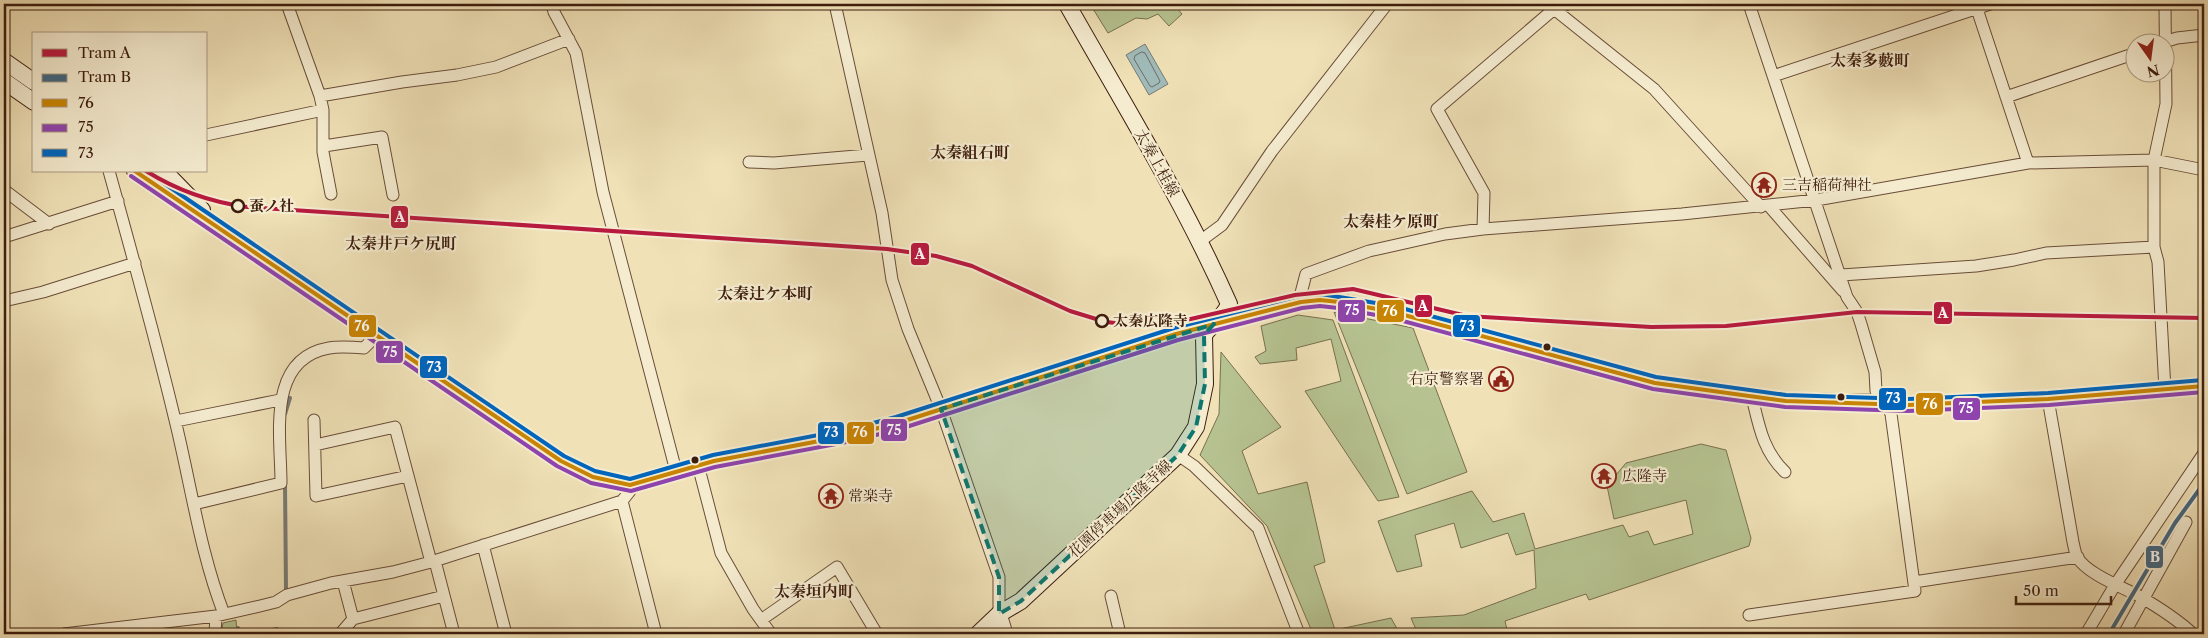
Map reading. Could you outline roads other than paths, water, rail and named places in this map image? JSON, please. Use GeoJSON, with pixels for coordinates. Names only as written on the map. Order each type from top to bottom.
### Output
{"type":"FeatureCollection","features":[{"type":"Feature","properties":{"kind":"main road","name":"太秦上桂線"},"geometry":{"type":"LineString","coordinates":[[1067,4],[1200,242],[1229,304],[1224,314],[1214,324]]}},
{"type":"Feature","properties":{"kind":"main road"},"geometry":{"type":"LineString","coordinates":[[4,62],[32,81]]}},
{"type":"Feature","properties":{"kind":"main road"},"geometry":{"type":"LineString","coordinates":[[4,81],[32,101]]}},
{"type":"Feature","properties":{"kind":"main road"},"geometry":{"type":"LineString","coordinates":[[136,172],[199,216],[214,222]]}},
{"type":"Feature","properties":{"kind":"main road"},"geometry":{"type":"LineString","coordinates":[[165,172],[214,222],[569,466],[593,477],[630,485],[698,465],[851,435],[898,423],[1214,324],[1301,302],[1320,300],[1393,312],[1656,383],[1786,401],[1886,402],[1908,405],[2048,400],[2204,386]]}},
{"type":"Feature","properties":{"kind":"main road","name":"花園停車場広隆寺線"},"geometry":{"type":"LineString","coordinates":[[978,634],[999,614],[1021,601],[1178,455],[1196,427],[1204,384],[1204,335],[1214,324]]}},
{"type":"Feature","properties":{"kind":"street"},"geometry":{"type":"LineString","coordinates":[[287,4],[320,96],[323,110],[324,146],[331,194]]}},
{"type":"Feature","properties":{"kind":"street"},"geometry":{"type":"LineString","coordinates":[[552,4],[554,12],[576,54],[594,151],[610,219],[676,471]]}},
{"type":"Feature","properties":{"kind":"street"},"geometry":{"type":"LineString","coordinates":[[835,4],[882,213],[892,280],[911,338],[941,409],[999,577],[999,614],[1005,634]]}},
{"type":"Feature","properties":{"kind":"street"},"geometry":{"type":"LineString","coordinates":[[1200,242],[1222,225],[1272,151],[1387,4]]}},
{"type":"Feature","properties":{"kind":"street"},"geometry":{"type":"LineString","coordinates":[[1484,229],[1484,193],[1437,109],[1551,6],[1568,4]]}},
{"type":"Feature","properties":{"kind":"street"},"geometry":{"type":"LineString","coordinates":[[1749,4],[1848,297]]}},
{"type":"Feature","properties":{"kind":"street"},"geometry":{"type":"LineString","coordinates":[[1773,76],[1990,4]]}},
{"type":"Feature","properties":{"kind":"street"},"geometry":{"type":"LineString","coordinates":[[2165,4],[2165,32]]}},
{"type":"Feature","properties":{"kind":"street"},"geometry":{"type":"LineString","coordinates":[[1551,6],[1654,89],[1848,297],[1857,312],[1861,324],[1875,372],[1876,392],[1886,402],[1891,414],[1915,591],[1749,615]]}},
{"type":"Feature","properties":{"kind":"street"},"geometry":{"type":"LineString","coordinates":[[1977,9],[2028,163]]}},
{"type":"Feature","properties":{"kind":"street"},"geometry":{"type":"LineString","coordinates":[[2176,38],[2204,35]]}},
{"type":"Feature","properties":{"kind":"street"},"geometry":{"type":"LineString","coordinates":[[320,96],[496,67],[569,39]]}},
{"type":"Feature","properties":{"kind":"street"},"geometry":{"type":"LineString","coordinates":[[2006,97],[2126,55]]}},
{"type":"Feature","properties":{"kind":"street"},"geometry":{"type":"LineString","coordinates":[[2165,390],[2158,262],[2154,247],[2154,160],[2166,104],[2166,82]]}},
{"type":"Feature","properties":{"kind":"street"},"geometry":{"type":"LineString","coordinates":[[208,135],[323,110]]}},
{"type":"Feature","properties":{"kind":"street"},"geometry":{"type":"LineString","coordinates":[[324,146],[382,137],[393,195]]}},
{"type":"Feature","properties":{"kind":"street"},"geometry":{"type":"LineString","coordinates":[[749,162],[774,163],[868,155]]}},
{"type":"Feature","properties":{"kind":"street"},"geometry":{"type":"LineString","coordinates":[[1301,302],[1301,293],[1306,274],[1370,251],[1445,234],[1816,200],[2028,163],[2154,160],[2204,170]]}},
{"type":"Feature","properties":{"kind":"street"},"geometry":{"type":"LineString","coordinates":[[109,172],[176,421],[220,615],[215,634]]}},
{"type":"Feature","properties":{"kind":"street"},"geometry":{"type":"LineString","coordinates":[[4,190],[49,224]]}},
{"type":"Feature","properties":{"kind":"street"},"geometry":{"type":"LineString","coordinates":[[4,236],[118,202]]}},
{"type":"Feature","properties":{"kind":"street"},"geometry":{"type":"LineString","coordinates":[[1841,275],[1976,266],[2014,260],[2046,252],[2154,247]]}},
{"type":"Feature","properties":{"kind":"street"},"geometry":{"type":"LineString","coordinates":[[4,301],[43,292],[135,263]]}},
{"type":"Feature","properties":{"kind":"street"},"geometry":{"type":"LineString","coordinates":[[194,504],[281,483],[280,400],[296,364],[328,348],[364,348],[378,335]]}},
{"type":"Feature","properties":{"kind":"street"},"geometry":{"type":"LineString","coordinates":[[1752,397],[1762,440],[1774,462],[1784,472]]}},
{"type":"Feature","properties":{"kind":"street"},"geometry":{"type":"LineString","coordinates":[[176,421],[280,400]]}},
{"type":"Feature","properties":{"kind":"street"},"geometry":{"type":"LineString","coordinates":[[2048,400],[2073,542],[2078,558],[2090,569],[2115,585],[2143,599],[2179,621],[2192,634]]}},
{"type":"Feature","properties":{"kind":"street"},"geometry":{"type":"LineString","coordinates":[[314,420],[316,496],[408,476]]}},
{"type":"Feature","properties":{"kind":"street"},"geometry":{"type":"LineString","coordinates":[[315,444],[395,427],[454,634]]}},
{"type":"Feature","properties":{"kind":"street"},"geometry":{"type":"LineString","coordinates":[[2086,634],[2115,585],[2204,453]]}},
{"type":"Feature","properties":{"kind":"street"},"geometry":{"type":"LineString","coordinates":[[1178,455],[1194,466],[1258,528],[1299,634]]}},
{"type":"Feature","properties":{"kind":"street"},"geometry":{"type":"LineString","coordinates":[[698,465],[721,553],[770,634]]}},
{"type":"Feature","properties":{"kind":"street"},"geometry":{"type":"LineString","coordinates":[[64,634],[220,615],[276,602],[287,595],[343,581],[393,572],[433,562],[622,500],[630,491],[630,485]]}},
{"type":"Feature","properties":{"kind":"street"},"geometry":{"type":"LineString","coordinates":[[622,500],[656,634]]}},
{"type":"Feature","properties":{"kind":"street"},"geometry":{"type":"LineString","coordinates":[[2124,634],[2186,522]]}},
{"type":"Feature","properties":{"kind":"street"},"geometry":{"type":"LineString","coordinates":[[483,546],[506,634]]}},
{"type":"Feature","properties":{"kind":"street"},"geometry":{"type":"LineString","coordinates":[[1914,582],[2078,558]]}},
{"type":"Feature","properties":{"kind":"street"},"geometry":{"type":"LineString","coordinates":[[760,620],[837,567],[871,632]]}},
{"type":"Feature","properties":{"kind":"street"},"geometry":{"type":"LineString","coordinates":[[343,581],[353,619]]}},
{"type":"Feature","properties":{"kind":"street"},"geometry":{"type":"LineString","coordinates":[[340,634],[353,619],[444,596]]}},
{"type":"Feature","properties":{"kind":"street"},"geometry":{"type":"LineString","coordinates":[[1111,596],[1120,634]]}},
{"type":"Feature","properties":{"kind":"water"},"geometry":{"type":"Polygon","coordinates":[[[1145,44],[1168,84],[1149,95],[1126,55],[1145,44]]]}},
{"type":"Feature","properties":{"kind":"waterway"},"geometry":{"type":"LineString","coordinates":[[285,414],[290,398]]}},
{"type":"Feature","properties":{"kind":"waterway"},"geometry":{"type":"LineString","coordinates":[[285,483],[286,589]]}},
{"type":"Feature","properties":{"kind":"waterway"},"geometry":{"type":"LineString","coordinates":[[238,628],[239,634]]}},
{"type":"Feature","properties":{"kind":"waterway"},"geometry":{"type":"LineString","coordinates":[[267,631],[277,629]]}},
{"type":"Feature","properties":{"kind":"waterway"},"geometry":{"type":"LineString","coordinates":[[254,634],[260,633]]}},
{"type":"Feature","properties":{"kind":"tram line","name":"A"},"geometry":{"type":"LineString","coordinates":[[148,172],[195,195],[247,207],[887,249],[936,256],[972,266],[1070,311],[1106,322],[1125,324],[1154,324],[1182,321],[1295,295],[1353,289],[1467,316],[1651,327],[1726,326],[1857,312],[2204,318]]}},
{"type":"Feature","properties":{"kind":"tram line","name":"B"},"geometry":{"type":"LineString","coordinates":[[2109,634],[2175,523],[2204,483]]}},
{"type":"Feature","properties":{"kind":"place","name":"三吉稲荷神社"},"geometry":{"type":"Point","coordinates":[1764,185]}},
{"type":"Feature","properties":{"kind":"place","name":"蚕ノ社"},"geometry":{"type":"Point","coordinates":[238,206]}},
{"type":"Feature","properties":{"kind":"place","name":"太秦広隆寺"},"geometry":{"type":"Point","coordinates":[1102,321]}},
{"type":"Feature","properties":{"kind":"place","name":"右京警察署"},"geometry":{"type":"Point","coordinates":[1501,379]}},
{"type":"Feature","properties":{"kind":"place","name":"広隆寺"},"geometry":{"type":"Point","coordinates":[1604,476]}},
{"type":"Feature","properties":{"kind":"place","name":"常楽寺"},"geometry":{"type":"Point","coordinates":[831,496]}},
{"type":"Feature","properties":{"kind":"district","name":"太秦多藪町"},"geometry":{"type":"Point","coordinates":[1870,60]}},
{"type":"Feature","properties":{"kind":"district","name":"太秦組石町"},"geometry":{"type":"Point","coordinates":[970,152]}},
{"type":"Feature","properties":{"kind":"district","name":"太秦桂ケ原町"},"geometry":{"type":"Point","coordinates":[1391,221]}},
{"type":"Feature","properties":{"kind":"district","name":"太秦井戸ケ尻町"},"geometry":{"type":"Point","coordinates":[401,243]}},
{"type":"Feature","properties":{"kind":"district","name":"太秦辻ケ本町"},"geometry":{"type":"Point","coordinates":[765,293]}},
{"type":"Feature","properties":{"kind":"district","name":"太秦垣内町"},"geometry":{"type":"Point","coordinates":[814,591]}}]}
